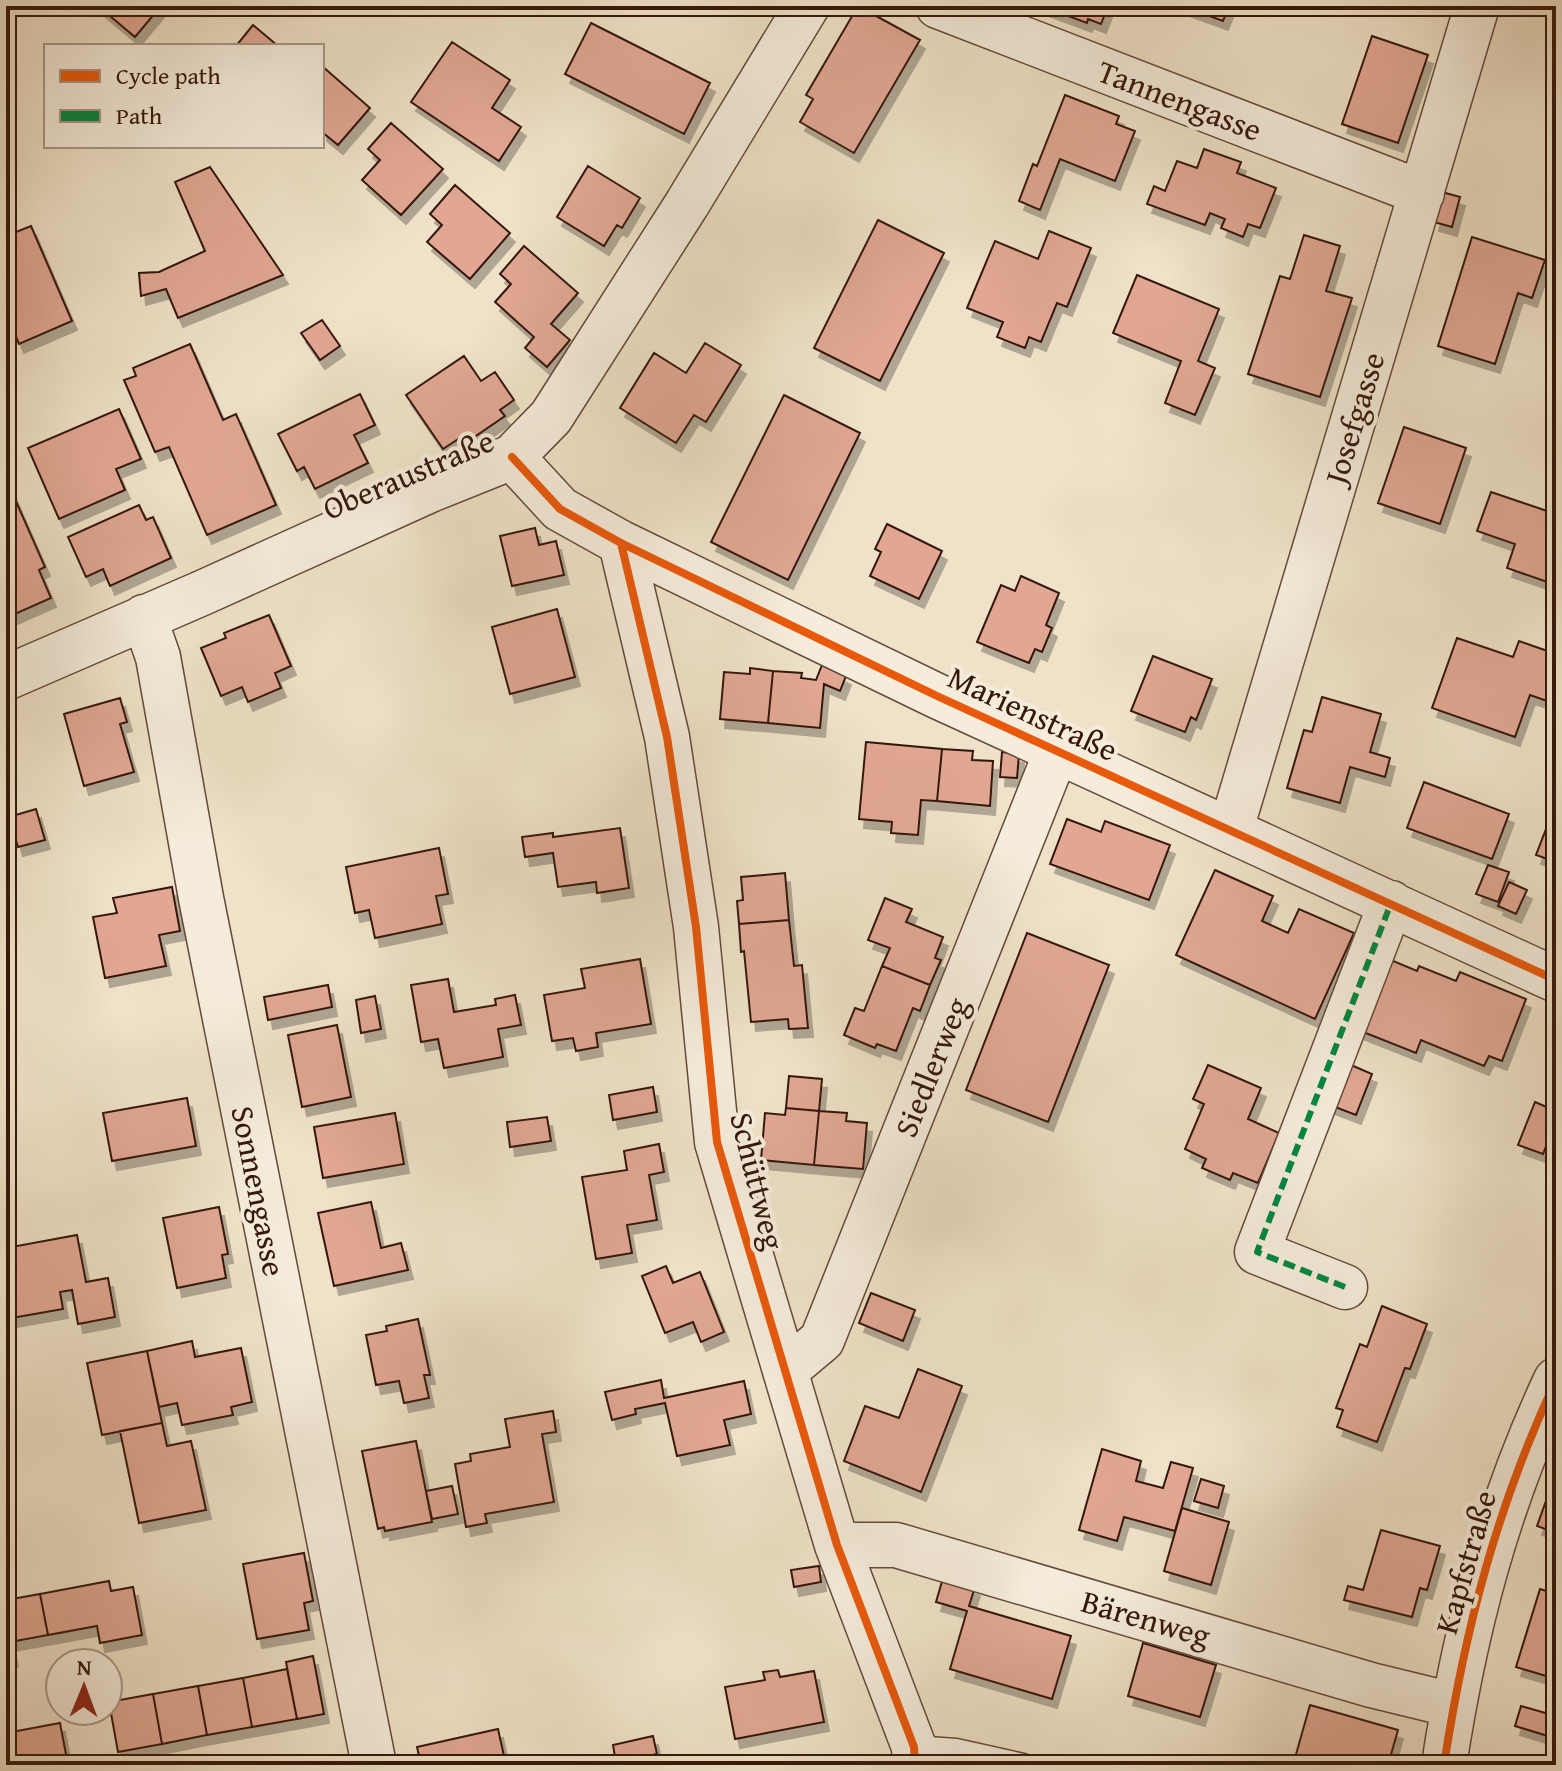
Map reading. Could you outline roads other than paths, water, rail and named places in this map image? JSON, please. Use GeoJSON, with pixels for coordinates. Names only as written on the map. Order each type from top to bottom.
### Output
{"type":"FeatureCollection","features":[{"type":"Feature","properties":{"kind":"street","name":"Oberaustraße"},"geometry":{"type":"LineString","coordinates":[[6,678],[430,490],[512,457],[551,417],[687,204],[807,6]]}},
{"type":"Feature","properties":{"kind":"street","name":"Tannengasse"},"geometry":{"type":"LineString","coordinates":[[938,6],[1422,193]]}},
{"type":"Feature","properties":{"kind":"street","name":"Josefgasse"},"geometry":{"type":"LineString","coordinates":[[1231,829],[1477,6]]}},
{"type":"Feature","properties":{"kind":"street","name":"Marienstraße"},"geometry":{"type":"LineString","coordinates":[[512,457],[560,509],[621,543],[937,696],[1556,980]]}},
{"type":"Feature","properties":{"kind":"street","name":"Schüttweg"},"geometry":{"type":"LineString","coordinates":[[621,543],[667,737],[696,927],[717,1142],[837,1545],[914,1756]]}},
{"type":"Feature","properties":{"kind":"street","name":"Sonnengasse"},"geometry":{"type":"LineString","coordinates":[[144,617],[158,657],[201,898],[374,1765]]}},
{"type":"Feature","properties":{"kind":"street","name":"Siedlerweg"},"geometry":{"type":"LineString","coordinates":[[785,1371],[822,1340],[1057,750]]}},
{"type":"Feature","properties":{"kind":"street"},"geometry":{"type":"LineString","coordinates":[[1345,1287],[1257,1252],[1391,903]]}},
{"type":"Feature","properties":{"kind":"street","name":"Kapfstraße"},"geometry":{"type":"LineString","coordinates":[[1444,1765],[1469,1626],[1492,1545],[1515,1474],[1556,1380]]}},
{"type":"Feature","properties":{"kind":"street","name":"Bärenweg"},"geometry":{"type":"LineString","coordinates":[[837,1545],[896,1545],[1371,1685],[1453,1705]]}},
{"type":"Feature","properties":{"kind":"lane"},"geometry":{"type":"LineString","coordinates":[[914,1756],[956,1750],[1023,1765]]}}]}
